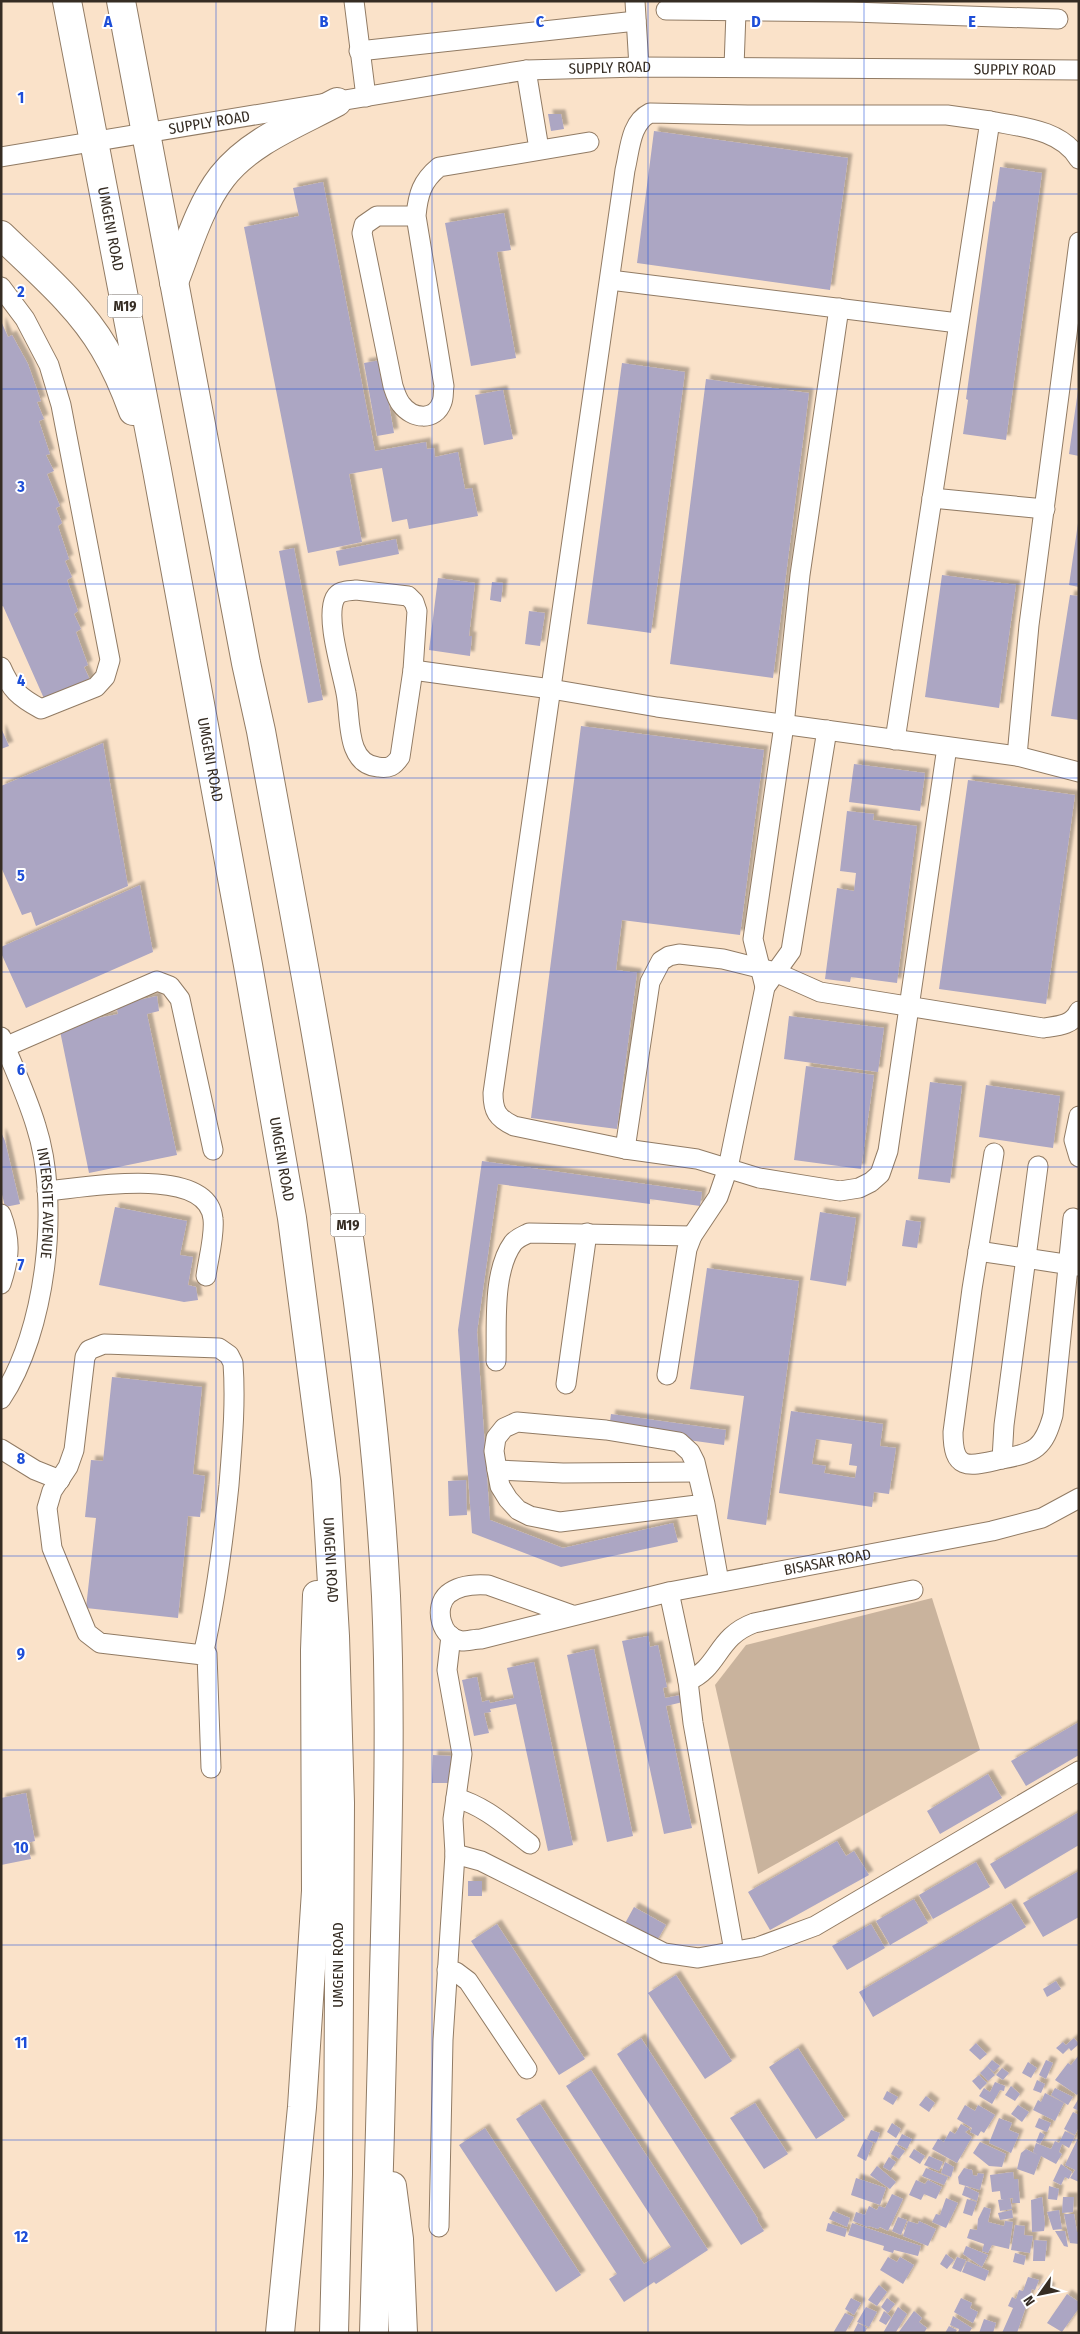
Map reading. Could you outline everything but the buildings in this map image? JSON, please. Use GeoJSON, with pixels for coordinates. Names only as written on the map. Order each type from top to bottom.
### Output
{"type":"FeatureCollection","features":[{"type":"Feature","properties":{"kind":"highway","name":"UMGENI ROAD"},"geometry":{"type":"LineString","coordinates":[[67,1],[157,470],[290,1208],[326,1480],[340,1803],[338,2174],[334,2333]]}},
{"type":"Feature","properties":{"kind":"highway","name":"M19"},"geometry":{"type":"LineString","coordinates":[[121,1],[246,663],[261,731],[342,1181],[358,1296],[376,1462],[386,1598],[389,1770],[374,2333]]}},
{"type":"Feature","properties":{"kind":"highway"},"geometry":{"type":"LineString","coordinates":[[174,282],[196,226],[222,177],[246,154],[283,130],[337,102]]}},
{"type":"Feature","properties":{"kind":"highway"},"geometry":{"type":"LineString","coordinates":[[1,235],[60,293],[104,346],[119,375],[157,470]]}},
{"type":"Feature","properties":{"kind":"highway"},"geometry":{"type":"LineString","coordinates":[[280,2333],[302,2098],[316,1891],[315,1650],[320,1438]]}},
{"type":"Feature","properties":{"kind":"highway"},"geometry":{"type":"LineString","coordinates":[[380,2136],[392,2185],[399,2239],[403,2333]]}},
{"type":"Feature","properties":{"kind":"street"},"geometry":{"type":"LineString","coordinates":[[354,1],[366,97]]}},
{"type":"Feature","properties":{"kind":"street"},"geometry":{"type":"LineString","coordinates":[[635,1],[639,67]]}},
{"type":"Feature","properties":{"kind":"street"},"geometry":{"type":"LineString","coordinates":[[666,10],[852,12],[1058,19]]}},
{"type":"Feature","properties":{"kind":"street"},"geometry":{"type":"LineString","coordinates":[[734,67],[736,12]]}},
{"type":"Feature","properties":{"kind":"street"},"geometry":{"type":"LineString","coordinates":[[359,50],[636,22]]}},
{"type":"Feature","properties":{"kind":"street","name":"SUPPLY ROAD"},"geometry":{"type":"LineString","coordinates":[[1,157],[526,70],[639,67],[1079,70]]}},
{"type":"Feature","properties":{"kind":"street"},"geometry":{"type":"LineString","coordinates":[[526,70],[539,150]]}},
{"type":"Feature","properties":{"kind":"street"},"geometry":{"type":"LineString","coordinates":[[948,747],[888,1151],[880,1174],[871,1182],[859,1188],[840,1191],[759,1178],[697,1159],[625,1148],[514,1126],[502,1121],[493,1106],[625,170],[634,128],[641,117],[650,113],[947,115],[990,121],[1046,133],[1064,142],[1079,159]]}},
{"type":"Feature","properties":{"kind":"street"},"geometry":{"type":"LineString","coordinates":[[895,740],[990,121]]}},
{"type":"Feature","properties":{"kind":"street"},"geometry":{"type":"LineString","coordinates":[[416,216],[376,216],[364,225],[362,233],[393,386],[400,404],[409,412],[421,417],[432,414],[440,406],[443,400],[444,386],[416,216],[418,197],[422,186],[429,175],[439,167],[589,142]]}},
{"type":"Feature","properties":{"kind":"street"},"geometry":{"type":"LineString","coordinates":[[1017,756],[1029,625],[1079,242]]}},
{"type":"Feature","properties":{"kind":"street"},"geometry":{"type":"LineString","coordinates":[[610,280],[958,323]]}},
{"type":"Feature","properties":{"kind":"street"},"geometry":{"type":"LineString","coordinates":[[1,287],[25,319],[49,365],[61,405],[110,660],[105,677],[96,687],[41,709],[18,696],[1,667]]}},
{"type":"Feature","properties":{"kind":"street"},"geometry":{"type":"LineString","coordinates":[[667,1375],[681,1278],[692,1236],[718,1197],[728,1168],[767,976],[753,939],[784,725],[800,575],[838,308]]}},
{"type":"Feature","properties":{"kind":"street"},"geometry":{"type":"LineString","coordinates":[[932,498],[1044,509]]}},
{"type":"Feature","properties":{"kind":"street"},"geometry":{"type":"LineString","coordinates":[[356,590],[408,596],[414,602],[417,611],[412,670],[400,757],[394,766],[384,768],[370,766],[361,761],[356,752],[335,645],[333,623],[336,596],[340,592],[356,590]]}},
{"type":"Feature","properties":{"kind":"street"},"geometry":{"type":"LineString","coordinates":[[412,670],[551,689],[657,707],[1017,756],[1079,772]]}},
{"type":"Feature","properties":{"kind":"street"},"geometry":{"type":"LineString","coordinates":[[767,976],[791,951],[827,730]]}},
{"type":"Feature","properties":{"kind":"street"},"geometry":{"type":"LineString","coordinates":[[625,1148],[650,982],[656,966],[669,956],[679,954],[723,959],[767,976],[820,992],[908,1008],[1043,1028],[1063,1026],[1076,1018],[1079,1011]]}},
{"type":"Feature","properties":{"kind":"street"},"geometry":{"type":"LineString","coordinates":[[3,1042],[156,981],[170,986],[180,999],[213,1150]]}},
{"type":"Feature","properties":{"kind":"street","name":"INTERSITE AVENUE"},"geometry":{"type":"LineString","coordinates":[[1,1399],[19,1368],[37,1313],[47,1246],[47,1191],[37,1127],[3,1042]]}},
{"type":"Feature","properties":{"kind":"street"},"geometry":{"type":"LineString","coordinates":[[1079,1116],[1074,1140],[1079,1157]]}},
{"type":"Feature","properties":{"kind":"street"},"geometry":{"type":"LineString","coordinates":[[994,1153],[953,1432],[953,1449],[956,1456],[966,1463],[980,1464],[1030,1451],[1040,1445],[1048,1434],[1053,1415],[1073,1265],[1073,1218]]}},
{"type":"Feature","properties":{"kind":"street"},"geometry":{"type":"LineString","coordinates":[[1002,1459],[1004,1425],[1038,1166]]}},
{"type":"Feature","properties":{"kind":"street"},"geometry":{"type":"LineString","coordinates":[[47,1191],[126,1184],[159,1184],[177,1186],[197,1193],[210,1206],[214,1220],[206,1276]]}},
{"type":"Feature","properties":{"kind":"street"},"geometry":{"type":"LineString","coordinates":[[1,1214],[8,1232],[9,1246],[1,1284]]}},
{"type":"Feature","properties":{"kind":"street"},"geometry":{"type":"LineString","coordinates":[[496,1360],[500,1278],[505,1259],[513,1243],[529,1233],[692,1236]]}},
{"type":"Feature","properties":{"kind":"street"},"geometry":{"type":"LineString","coordinates":[[566,1384],[587,1233]]}},
{"type":"Feature","properties":{"kind":"street"},"geometry":{"type":"LineString","coordinates":[[978,1252],[1073,1265]]}},
{"type":"Feature","properties":{"kind":"street"},"geometry":{"type":"LineString","coordinates":[[203,1655],[220,1572],[233,1442],[233,1363],[229,1355],[219,1348],[104,1344],[89,1350],[83,1364],[82,1394],[74,1450],[48,1501],[50,1539],[87,1633],[100,1643],[203,1655],[206,1654],[211,1768]]}},
{"type":"Feature","properties":{"kind":"street"},"geometry":{"type":"LineString","coordinates":[[705,1504],[560,1522],[541,1520],[518,1510],[500,1486],[494,1450],[496,1438],[504,1428],[517,1422],[606,1430],[679,1442],[690,1452],[695,1462],[705,1504],[720,1582]]}},
{"type":"Feature","properties":{"kind":"street"},"geometry":{"type":"LineString","coordinates":[[1,1449],[35,1470],[60,1480]]}},
{"type":"Feature","properties":{"kind":"street"},"geometry":{"type":"LineString","coordinates":[[496,1470],[563,1473],[697,1472]]}},
{"type":"Feature","properties":{"kind":"street","name":"BISASAR ROAD"},"geometry":{"type":"LineString","coordinates":[[451,1636],[462,1641],[481,1639],[669,1592],[992,1531],[1042,1518],[1079,1498]]}},
{"type":"Feature","properties":{"kind":"street"},"geometry":{"type":"LineString","coordinates":[[439,2227],[447,1970],[455,1854],[453,1819],[462,1754],[447,1670],[451,1636],[440,1618],[442,1603],[446,1595],[468,1585],[488,1585],[572,1615]]}},
{"type":"Feature","properties":{"kind":"street"},"geometry":{"type":"LineString","coordinates":[[688,1681],[705,1672],[725,1641],[740,1628],[754,1623],[913,1590]]}},
{"type":"Feature","properties":{"kind":"street"},"geometry":{"type":"LineString","coordinates":[[669,1592],[688,1681],[692,1723],[734,1951]]}},
{"type":"Feature","properties":{"kind":"street"},"geometry":{"type":"LineString","coordinates":[[455,1854],[481,1860],[664,1953],[698,1958],[758,1947],[816,1926],[1079,1771]]}},
{"type":"Feature","properties":{"kind":"street"},"geometry":{"type":"LineString","coordinates":[[456,1798],[475,1804],[530,1844]]}},
{"type":"Feature","properties":{"kind":"street"},"geometry":{"type":"LineString","coordinates":[[447,1970],[456,1972],[468,1981],[527,2068]]}},
{"type":"Feature","properties":{"kind":"shaded area"},"geometry":{"type":"Polygon","coordinates":[[[932,1598],[980,1750],[758,1874],[715,1685],[746,1645],[932,1598]]]}}]}
